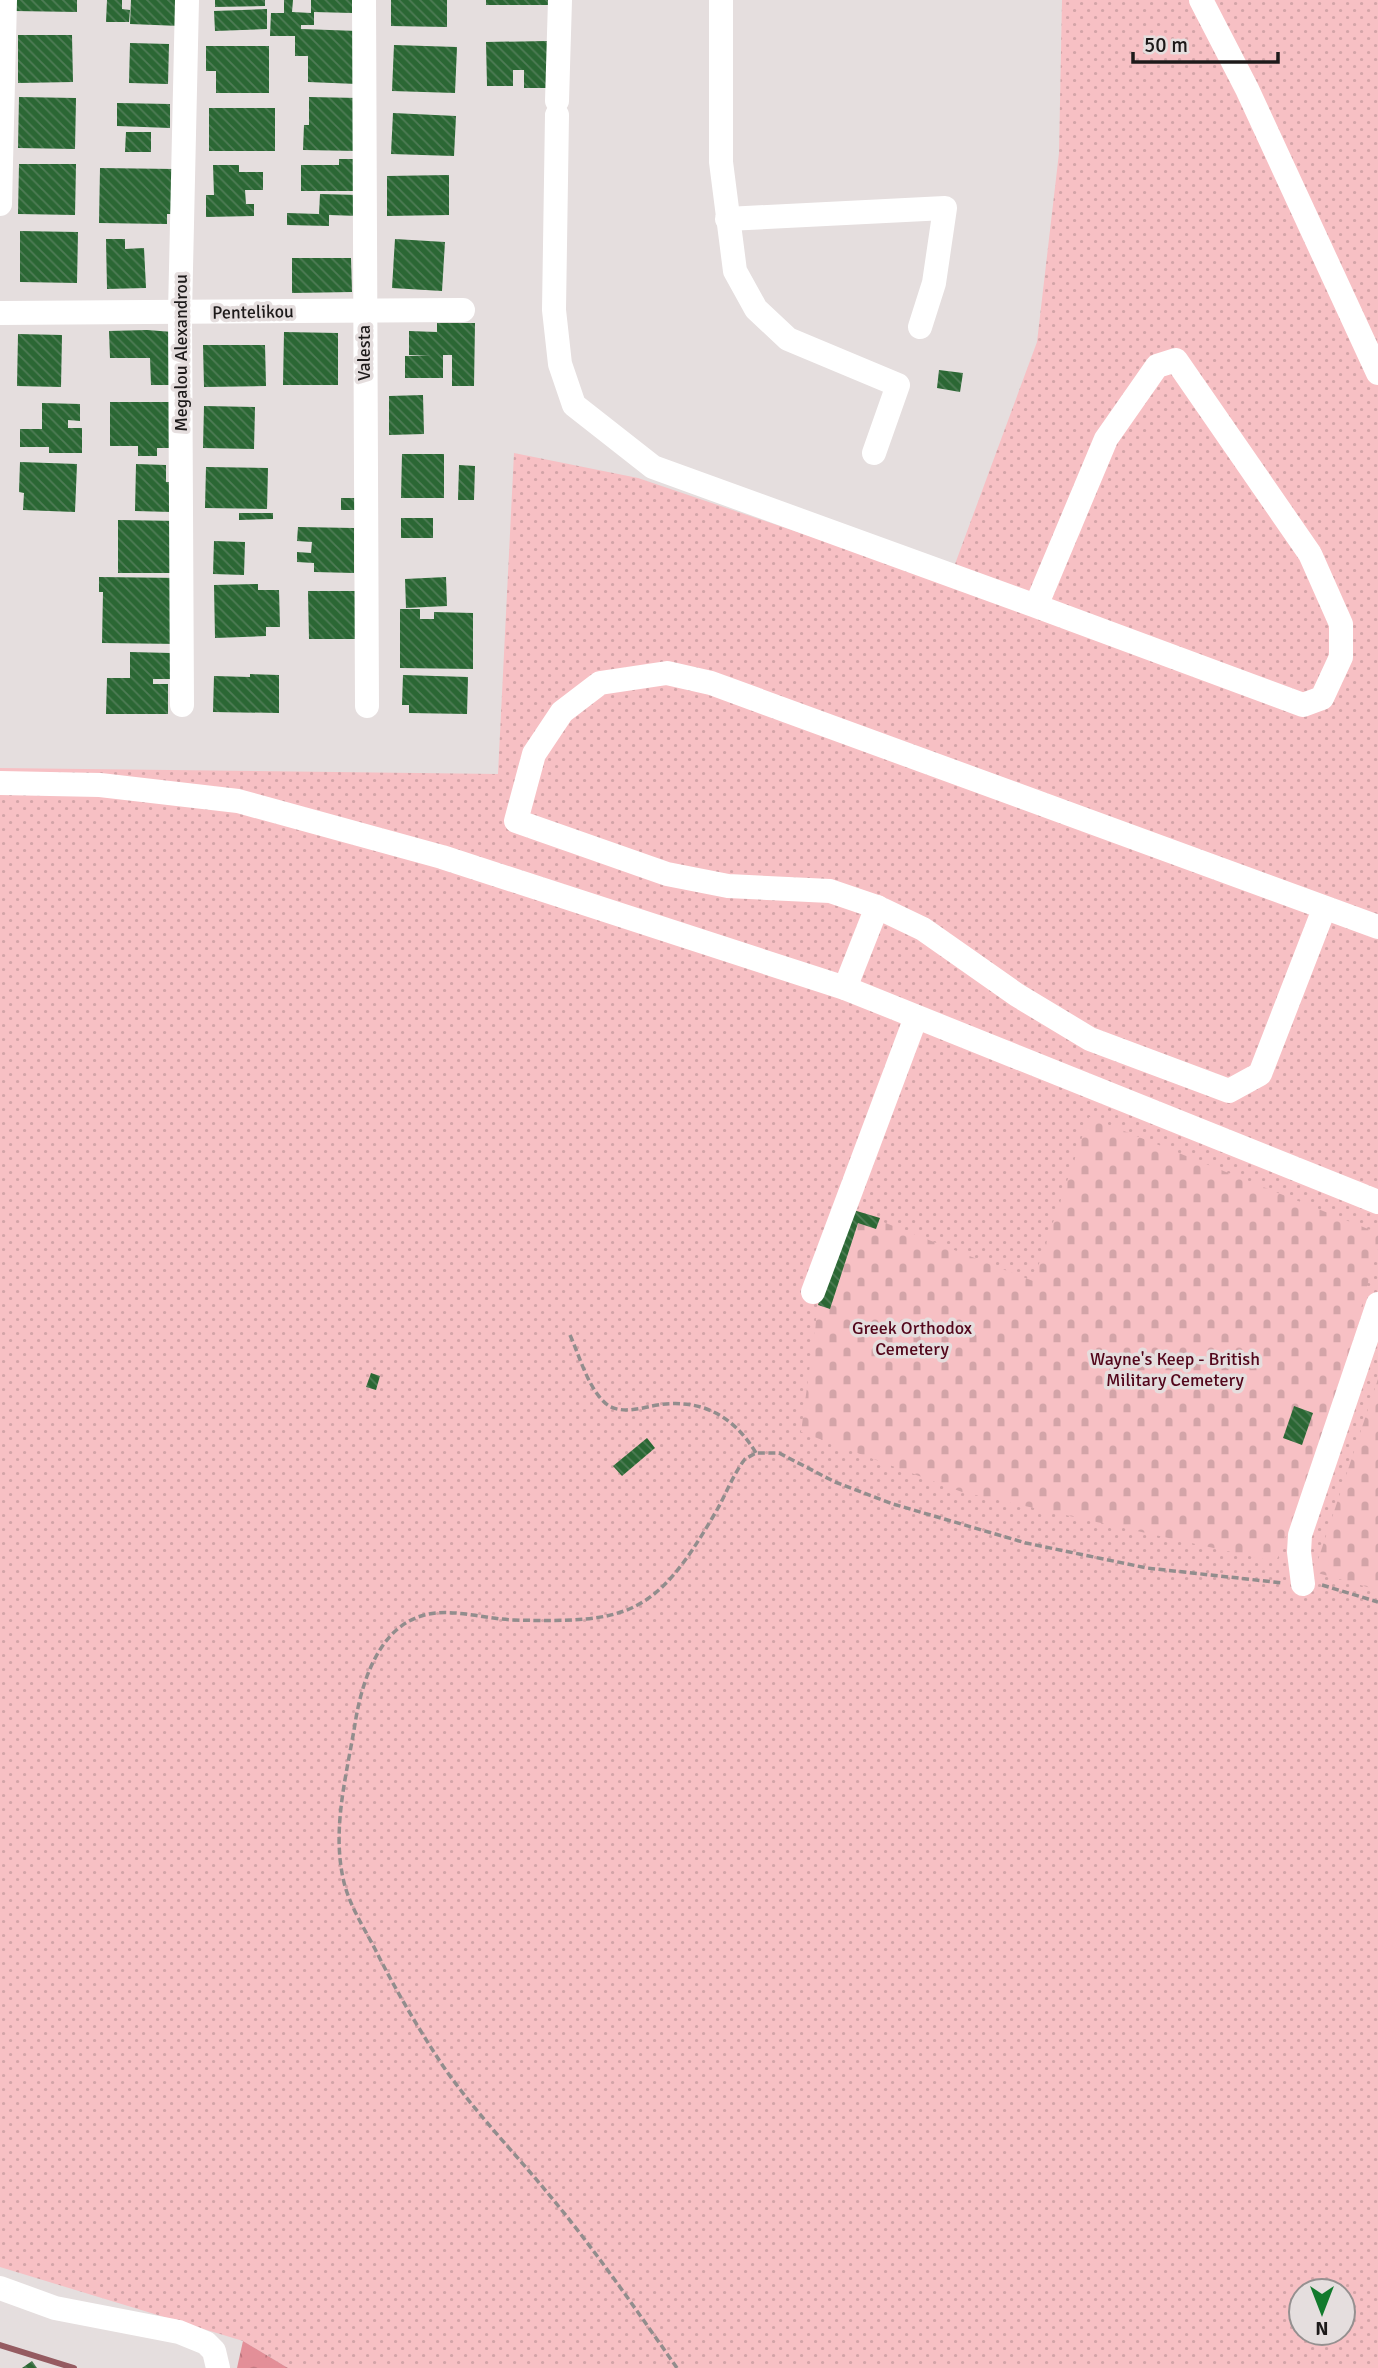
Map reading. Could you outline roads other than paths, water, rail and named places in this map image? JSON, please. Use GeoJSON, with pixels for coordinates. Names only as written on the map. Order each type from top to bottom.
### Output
{"type":"FeatureCollection","features":[{"type":"Feature","properties":{"kind":"street"},"geometry":{"type":"LineString","coordinates":[[0,204],[5,0]]}},
{"type":"Feature","properties":{"kind":"street","name":"Megalou Alexandrou"},"geometry":{"type":"LineString","coordinates":[[182,705],[180,313],[187,0]]}},
{"type":"Feature","properties":{"kind":"street","name":"Valesta"},"geometry":{"type":"LineString","coordinates":[[365,0],[367,706]]}},
{"type":"Feature","properties":{"kind":"street"},"geometry":{"type":"LineString","coordinates":[[560,0],[554,310],[560,364],[574,405],[653,467],[1303,705],[1322,698],[1341,657],[1341,624],[1310,554],[1176,360],[1157,366],[1106,439],[1036,607]]}},
{"type":"Feature","properties":{"kind":"street"},"geometry":{"type":"LineString","coordinates":[[721,0],[721,162],[735,271],[756,309],[789,339],[898,385],[874,453]]}},
{"type":"Feature","properties":{"kind":"street"},"geometry":{"type":"LineString","coordinates":[[1201,0],[1264,126],[1377,366]]}},
{"type":"Feature","properties":{"kind":"street"},"geometry":{"type":"LineString","coordinates":[[727,219],[945,208],[934,282],[920,327]]}},
{"type":"Feature","properties":{"kind":"street","name":"Pentelikou"},"geometry":{"type":"LineString","coordinates":[[0,313],[463,310]]}},
{"type":"Feature","properties":{"kind":"street"},"geometry":{"type":"LineString","coordinates":[[1324,909],[1260,1074],[1229,1091],[1090,1040],[1017,995],[923,929],[877,907],[830,891],[728,886],[667,874],[516,821],[534,754],[562,712],[600,682],[667,673],[711,683],[751,697],[1378,927]]}},
{"type":"Feature","properties":{"kind":"street"},"geometry":{"type":"LineString","coordinates":[[0,783],[100,785],[238,801],[442,857],[845,988],[1378,1202]]}},
{"type":"Feature","properties":{"kind":"street"},"geometry":{"type":"LineString","coordinates":[[845,988],[877,907]]}},
{"type":"Feature","properties":{"kind":"street"},"geometry":{"type":"LineString","coordinates":[[813,1292],[916,1017]]}},
{"type":"Feature","properties":{"kind":"street"},"geometry":{"type":"LineString","coordinates":[[1303,1584],[1298,1552],[1300,1535],[1378,1304]]}},
{"type":"Feature","properties":{"kind":"street"},"geometry":{"type":"LineString","coordinates":[[0,2288],[55,2308],[187,2335],[206,2343],[214,2351],[218,2368]]}},
{"type":"Feature","properties":{"kind":"waterway"},"geometry":{"type":"LineString","coordinates":[[0,2345],[74,2368]]}},
{"type":"Feature","properties":{"kind":"park label","name":"Greek Orthodox Cemetery"},"geometry":{"type":"Point","coordinates":[912,1338]}},
{"type":"Feature","properties":{"kind":"park label","name":"Wayne's Keep - British Military Cemetery"},"geometry":{"type":"Point","coordinates":[1175,1369]}}]}
